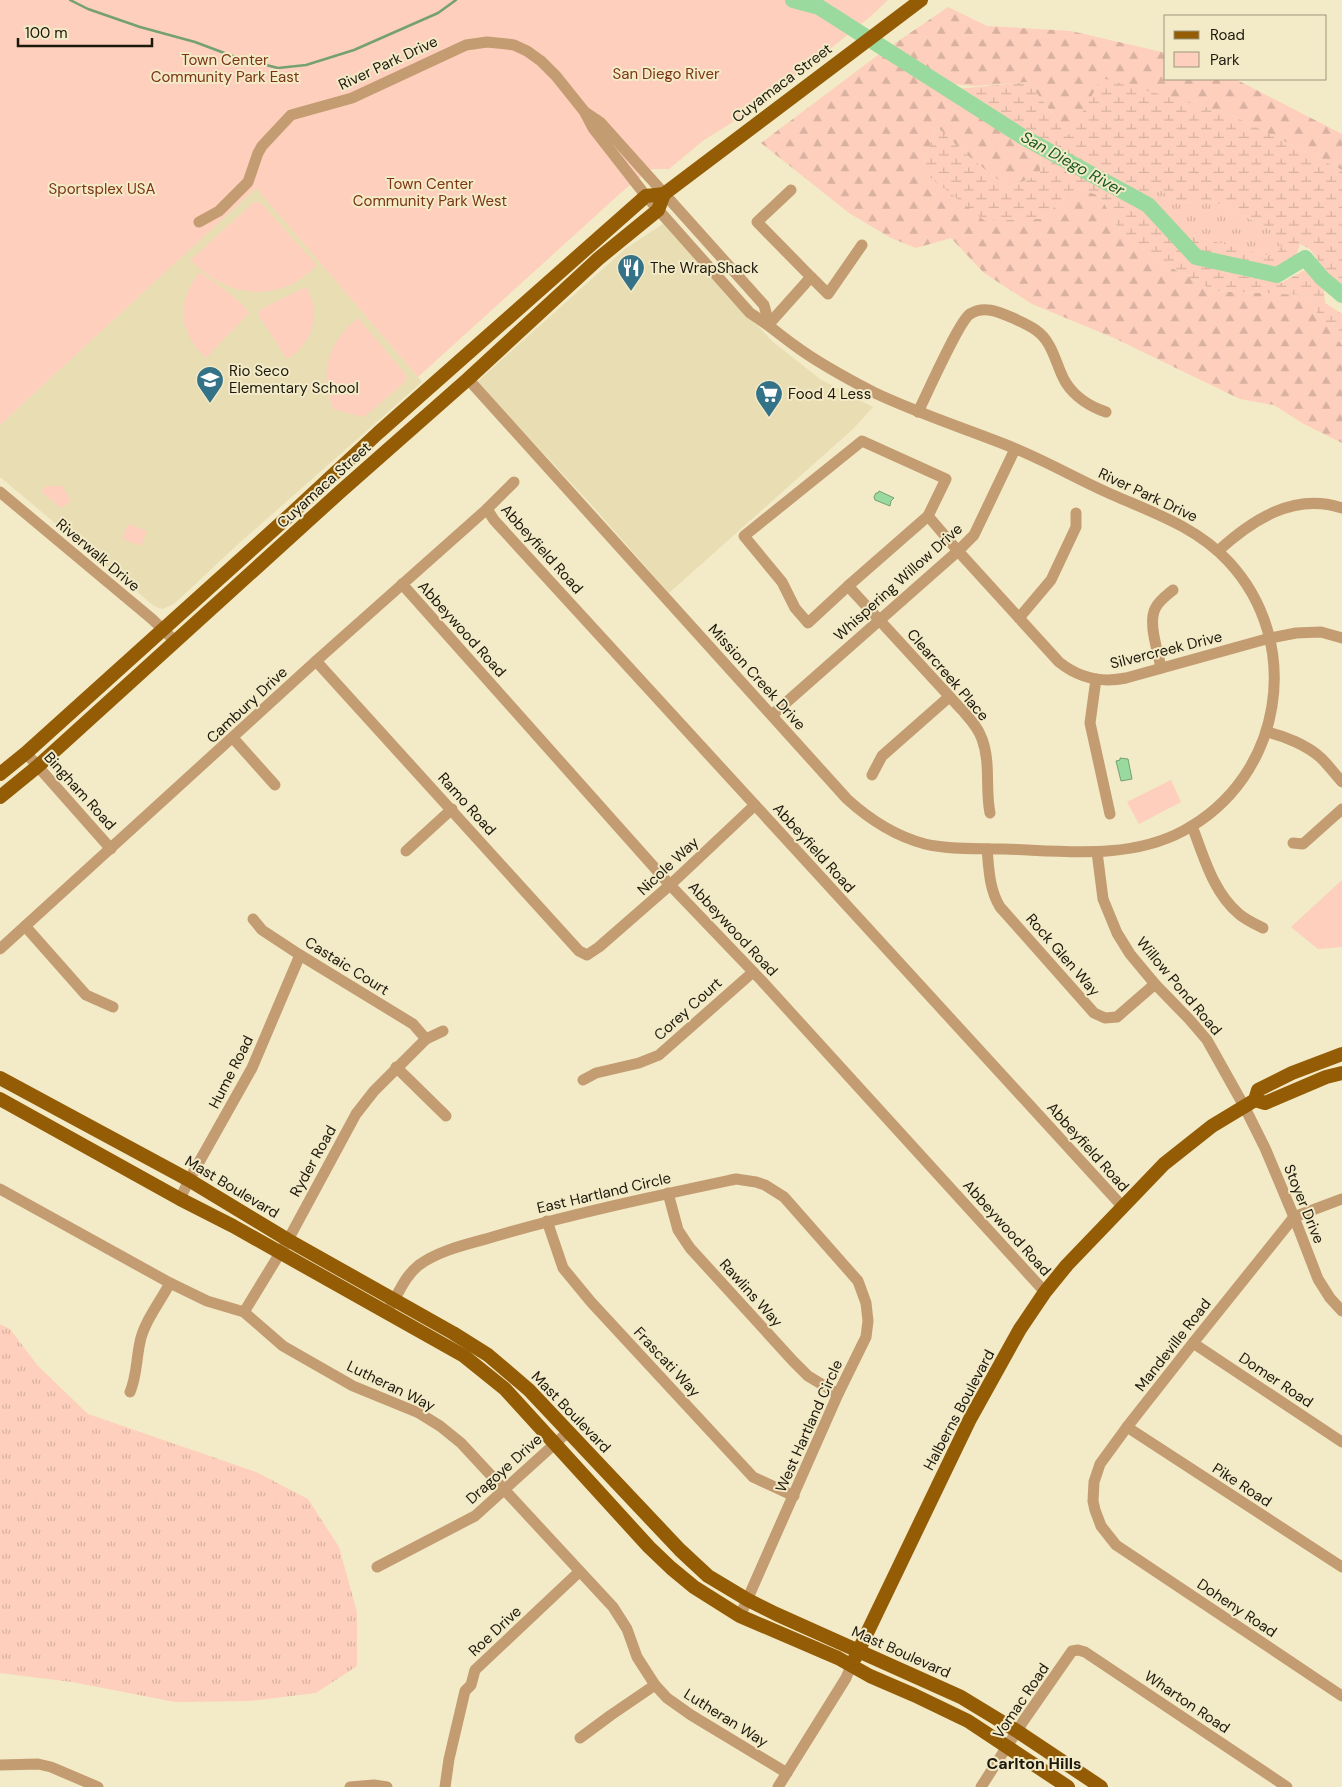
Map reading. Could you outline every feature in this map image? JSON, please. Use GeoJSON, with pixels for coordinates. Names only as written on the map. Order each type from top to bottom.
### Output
{"type":"FeatureCollection","features":[{"type":"Feature","properties":{"kind":"main road","name":"Cuyamaca Street"},"geometry":{"type":"LineString","coordinates":[[664,194],[920,0]]}},
{"type":"Feature","properties":{"kind":"main road"},"geometry":{"type":"LineString","coordinates":[[646,196],[664,194],[658,210]]}},
{"type":"Feature","properties":{"kind":"main road","name":"Cuyamaca Street"},"geometry":{"type":"LineString","coordinates":[[0,774],[26,753],[364,446],[646,196]]}},
{"type":"Feature","properties":{"kind":"main road","name":"Cuyamaca Street"},"geometry":{"type":"LineString","coordinates":[[0,797],[38,766],[176,642],[598,259],[658,210]]}},
{"type":"Feature","properties":{"kind":"main road"},"geometry":{"type":"LineString","coordinates":[[364,446],[376,460]]}},
{"type":"Feature","properties":{"kind":"main road"},"geometry":{"type":"LineString","coordinates":[[1250,1103],[1258,1090],[1292,1073],[1342,1054]]}},
{"type":"Feature","properties":{"kind":"main road"},"geometry":{"type":"LineString","coordinates":[[1250,1103],[1265,1103],[1326,1077],[1342,1073]]}},
{"type":"Feature","properties":{"kind":"main road","name":"Mast Boulevard"},"geometry":{"type":"LineString","coordinates":[[0,1078],[189,1180],[288,1240],[453,1333],[498,1363],[529,1390],[680,1550],[708,1576],[748,1600],[961,1697],[1102,1787]]}},
{"type":"Feature","properties":{"kind":"main road","name":"Mast Boulevard"},"geometry":{"type":"LineString","coordinates":[[0,1098],[464,1356],[505,1389],[649,1547],[694,1587],[740,1616],[806,1644],[968,1721],[1068,1787]]}},
{"type":"Feature","properties":{"kind":"main road","name":"Halberns Boulevard"},"geometry":{"type":"LineString","coordinates":[[852,1666],[970,1419],[1020,1329],[1045,1292],[1066,1265],[1174,1155],[1212,1126],[1250,1103]]}},
{"type":"Feature","properties":{"kind":"street","name":"River Park Drive"},"geometry":{"type":"LineString","coordinates":[[200,222],[219,211],[248,182],[262,146],[291,116],[352,98],[466,45],[487,42],[514,45],[541,61],[556,76],[584,111],[592,128],[646,196],[750,313],[769,324],[822,364],[873,392],[918,412],[1015,449],[1110,494],[1173,520],[1197,534],[1236,570],[1260,609],[1270,638],[1274,664],[1274,692],[1266,732],[1255,758],[1240,782],[1217,807],[1192,826],[1164,840],[1129,849],[1097,852]]}},
{"type":"Feature","properties":{"kind":"street","name":"River Park Drive"},"geometry":{"type":"LineString","coordinates":[[584,111],[600,122],[764,305],[769,324]]}},
{"type":"Feature","properties":{"kind":"street"},"geometry":{"type":"LineString","coordinates":[[791,190],[757,222],[828,294],[862,245]]}},
{"type":"Feature","properties":{"kind":"street"},"geometry":{"type":"LineString","coordinates":[[769,324],[811,277]]}},
{"type":"Feature","properties":{"kind":"street"},"geometry":{"type":"LineString","coordinates":[[918,412],[956,333],[967,315],[988,309],[1003,313],[1038,330],[1050,346],[1066,384],[1082,400],[1106,412]]}},
{"type":"Feature","properties":{"kind":"street","name":"Mission Creek Drive"},"geometry":{"type":"LineString","coordinates":[[468,379],[847,800],[869,818],[881,826],[909,839],[939,847],[1097,852]]}},
{"type":"Feature","properties":{"kind":"street"},"geometry":{"type":"LineString","coordinates":[[862,441],[946,478],[928,516],[848,586],[808,623],[795,608],[782,582],[744,536],[862,441]]}},
{"type":"Feature","properties":{"kind":"street","name":"Whispering Willow Drive"},"geometry":{"type":"LineString","coordinates":[[772,715],[974,535],[1015,449]]}},
{"type":"Feature","properties":{"kind":"street","name":"Cambury Drive"},"geometry":{"type":"LineString","coordinates":[[0,949],[316,661],[487,509],[514,482]]}},
{"type":"Feature","properties":{"kind":"street","name":"Riverwalk Drive"},"geometry":{"type":"LineString","coordinates":[[0,492],[152,619],[176,642]]}},
{"type":"Feature","properties":{"kind":"street"},"geometry":{"type":"LineString","coordinates":[[1218,552],[1239,533],[1264,516],[1281,508],[1309,503],[1329,504],[1342,508]]}},
{"type":"Feature","properties":{"kind":"street","name":"Abbeyfield Road"},"geometry":{"type":"LineString","coordinates":[[487,509],[494,520],[1122,1206]]}},
{"type":"Feature","properties":{"kind":"street"},"geometry":{"type":"LineString","coordinates":[[1018,618],[1051,580],[1076,527],[1076,513]]}},
{"type":"Feature","properties":{"kind":"street","name":"Silvercreek Drive"},"geometry":{"type":"LineString","coordinates":[[928,516],[1018,618],[1066,667],[1080,675],[1096,679],[1116,680],[1270,638],[1296,633],[1312,632],[1342,638]]}},
{"type":"Feature","properties":{"kind":"street","name":"Abbeywood Road"},"geometry":{"type":"LineString","coordinates":[[402,584],[670,885],[753,972],[1045,1292]]}},
{"type":"Feature","properties":{"kind":"street","name":"Clearcreek Place"},"geometry":{"type":"LineString","coordinates":[[848,586],[975,725],[982,738],[987,755],[990,813]]}},
{"type":"Feature","properties":{"kind":"street"},"geometry":{"type":"LineString","coordinates":[[1161,668],[1153,626],[1153,615],[1159,603],[1173,590]]}},
{"type":"Feature","properties":{"kind":"street","name":"Ramo Road"},"geometry":{"type":"LineString","coordinates":[[316,661],[580,951],[587,955],[599,947]]}},
{"type":"Feature","properties":{"kind":"street"},"geometry":{"type":"LineString","coordinates":[[1096,679],[1090,723],[1110,814]]}},
{"type":"Feature","properties":{"kind":"street"},"geometry":{"type":"LineString","coordinates":[[872,774],[882,756],[949,697]]}},
{"type":"Feature","properties":{"kind":"street"},"geometry":{"type":"LineString","coordinates":[[1266,732],[1281,736],[1313,752],[1342,782]]}},
{"type":"Feature","properties":{"kind":"street"},"geometry":{"type":"LineString","coordinates":[[233,738],[276,785]]}},
{"type":"Feature","properties":{"kind":"street","name":"Bingham Road"},"geometry":{"type":"LineString","coordinates":[[26,753],[111,849]]}},
{"type":"Feature","properties":{"kind":"street","name":"Nicole Way"},"geometry":{"type":"LineString","coordinates":[[599,947],[670,885],[755,805]]}},
{"type":"Feature","properties":{"kind":"street"},"geometry":{"type":"LineString","coordinates":[[406,850],[452,809]]}},
{"type":"Feature","properties":{"kind":"street"},"geometry":{"type":"LineString","coordinates":[[1293,843],[1303,844],[1342,809]]}},
{"type":"Feature","properties":{"kind":"street"},"geometry":{"type":"LineString","coordinates":[[1192,826],[1214,881],[1226,900],[1241,916],[1263,928]]}},
{"type":"Feature","properties":{"kind":"street","name":"Rock Glen Way"},"geometry":{"type":"LineString","coordinates":[[987,848],[990,883],[995,899],[1000,907],[1094,1014],[1105,1018],[1118,1017],[1155,984]]}},
{"type":"Feature","properties":{"kind":"street","name":"Willow Pond Road"},"geometry":{"type":"LineString","coordinates":[[1097,852],[1101,887],[1112,922],[1130,954],[1207,1040],[1250,1103]]}},
{"type":"Feature","properties":{"kind":"street","name":"Castaic Court"},"geometry":{"type":"LineString","coordinates":[[253,919],[262,930],[300,955],[413,1024],[426,1039]]}},
{"type":"Feature","properties":{"kind":"street"},"geometry":{"type":"LineString","coordinates":[[25,926],[86,995],[113,1007]]}},
{"type":"Feature","properties":{"kind":"street","name":"Hume Road"},"geometry":{"type":"LineString","coordinates":[[180,1199],[252,1068],[300,955]]}},
{"type":"Feature","properties":{"kind":"street","name":"Corey Court"},"geometry":{"type":"LineString","coordinates":[[583,1080],[596,1073],[640,1063],[659,1055],[753,972]]}},
{"type":"Feature","properties":{"kind":"street","name":"Ryder Road"},"geometry":{"type":"LineString","coordinates":[[244,1312],[288,1240],[356,1114],[374,1091],[426,1039],[443,1031]]}},
{"type":"Feature","properties":{"kind":"street"},"geometry":{"type":"LineString","coordinates":[[396,1068],[446,1116]]}},
{"type":"Feature","properties":{"kind":"street","name":"Stoyer Drive"},"geometry":{"type":"LineString","coordinates":[[1250,1103],[1265,1148],[1318,1278],[1330,1298],[1342,1311]]}},
{"type":"Feature","properties":{"kind":"street","name":"East Hartland Circle"},"geometry":{"type":"LineString","coordinates":[[386,1313],[395,1300],[400,1287],[412,1272],[419,1265],[442,1252],[547,1221],[668,1193],[736,1180],[746,1180],[765,1185],[784,1197],[832,1250]]}},
{"type":"Feature","properties":{"kind":"street","name":"Lutheran Way"},"geometry":{"type":"LineString","coordinates":[[0,1188],[170,1283],[207,1301],[244,1312],[284,1346],[353,1386],[419,1414],[440,1426],[461,1443],[613,1607],[627,1629],[637,1657],[655,1685],[667,1698],[690,1715],[787,1773]]}},
{"type":"Feature","properties":{"kind":"street","name":"Rawlins Way"},"geometry":{"type":"LineString","coordinates":[[668,1193],[678,1230],[690,1248],[808,1376],[838,1394]]}},
{"type":"Feature","properties":{"kind":"street"},"geometry":{"type":"LineString","coordinates":[[1294,1217],[1342,1199]]}},
{"type":"Feature","properties":{"kind":"street","name":"Mandeville Road"},"geometry":{"type":"LineString","coordinates":[[1116,1545],[1105,1533],[1098,1519],[1093,1501],[1094,1482],[1100,1464],[1193,1342],[1294,1217]]}},
{"type":"Feature","properties":{"kind":"street","name":"Frascati Way"},"geometry":{"type":"LineString","coordinates":[[547,1221],[563,1268],[591,1302],[753,1477],[794,1496]]}},
{"type":"Feature","properties":{"kind":"street","name":"West Hartland Circle"},"geometry":{"type":"LineString","coordinates":[[740,1616],[838,1394],[866,1337],[868,1313],[863,1293],[858,1281],[832,1250]]}},
{"type":"Feature","properties":{"kind":"street"},"geometry":{"type":"LineString","coordinates":[[130,1392],[136,1379],[140,1341],[146,1326],[170,1283]]}},
{"type":"Feature","properties":{"kind":"street","name":"Domer Road"},"geometry":{"type":"LineString","coordinates":[[1193,1342],[1342,1442]]}},
{"type":"Feature","properties":{"kind":"street","name":"Pike Road"},"geometry":{"type":"LineString","coordinates":[[1127,1427],[1342,1567]]}},
{"type":"Feature","properties":{"kind":"street","name":"Dragoye Drive"},"geometry":{"type":"LineString","coordinates":[[377,1567],[475,1516],[569,1431]]}},
{"type":"Feature","properties":{"kind":"street","name":"Doheny Road"},"geometry":{"type":"LineString","coordinates":[[1116,1545],[1342,1696]]}},
{"type":"Feature","properties":{"kind":"street","name":"Roe Drive"},"geometry":{"type":"LineString","coordinates":[[445,1787],[449,1759],[465,1691],[471,1685],[475,1670],[580,1572]]}},
{"type":"Feature","properties":{"kind":"street","name":"Wharton Road"},"geometry":{"type":"LineString","coordinates":[[1069,1656],[1072,1652],[1078,1650],[1085,1652],[1287,1787]]}},
{"type":"Feature","properties":{"kind":"street","name":"Vomac Road"},"geometry":{"type":"LineString","coordinates":[[981,1787],[1069,1656]]}},
{"type":"Feature","properties":{"kind":"street","name":"Halberns Boulevard"},"geometry":{"type":"LineString","coordinates":[[778,1787],[852,1666]]}},
{"type":"Feature","properties":{"kind":"street"},"geometry":{"type":"LineString","coordinates":[[580,1738],[611,1714],[655,1685]]}},
{"type":"Feature","properties":{"kind":"street"},"geometry":{"type":"LineString","coordinates":[[0,1765],[38,1764],[51,1767],[98,1787]]}},
{"type":"Feature","properties":{"kind":"street"},"geometry":{"type":"LineString","coordinates":[[350,1787],[374,1785],[387,1787]]}},
{"type":"Feature","properties":{"kind":"shaded area","name":"Rio Seco Elementary School"},"geometry":{"type":"Polygon","coordinates":[[[256,187],[422,382],[236,546],[174,604],[162,609],[154,606],[0,477],[0,425],[256,187]]]}},
{"type":"Feature","properties":{"kind":"shaded area"},"geometry":{"type":"Polygon","coordinates":[[[663,224],[772,341],[820,379],[873,407],[853,429],[669,593],[588,501],[477,382],[625,249],[663,224]]]}},
{"type":"Feature","properties":{"kind":"shaded area"},"geometry":{"type":"Polygon","coordinates":[[[879,491],[894,498],[890,506],[875,500],[874,497],[879,491]]]}},
{"type":"Feature","properties":{"kind":"shaded area"},"geometry":{"type":"Polygon","coordinates":[[[1120,758],[1128,759],[1132,779],[1121,781],[1116,761],[1120,760],[1120,758]]]}},
{"type":"Feature","properties":{"kind":"green space"},"geometry":{"type":"Polygon","coordinates":[[[0,0],[888,0],[830,49],[744,115],[704,140],[669,169],[651,169],[624,190],[418,377],[256,188],[0,425],[0,0]]]}},
{"type":"Feature","properties":{"kind":"green space"},"geometry":{"type":"Polygon","coordinates":[[[948,7],[987,26],[1071,31],[1164,53],[1164,80],[1237,80],[1342,134],[1342,170],[1227,113],[1069,135],[1028,82],[975,86],[953,84],[891,46],[948,7]]]}},
{"type":"Feature","properties":{"kind":"green space"},"geometry":{"type":"Polygon","coordinates":[[[882,52],[1041,155],[1040,174],[1008,188],[967,155],[937,127],[921,170],[1040,219],[1078,188],[1100,196],[1121,233],[1159,261],[1215,291],[1306,295],[1342,345],[1342,443],[1302,423],[1274,405],[1240,399],[1114,338],[1032,304],[984,273],[951,238],[916,248],[891,238],[849,213],[761,143],[882,52]]]}},
{"type":"Feature","properties":{"kind":"green space"},"geometry":{"type":"Polygon","coordinates":[[[1102,78],[1227,113],[1342,170],[1342,292],[1310,249],[1300,244],[1295,259],[1281,268],[1195,253],[1177,232],[1274,257],[1282,246],[1270,229],[1213,201],[1182,203],[1157,188],[1140,197],[1036,139],[957,89],[1028,82],[1069,135],[1102,78]]]}},
{"type":"Feature","properties":{"kind":"green space"},"geometry":{"type":"Polygon","coordinates":[[[937,127],[967,155],[1008,188],[1040,174],[1041,155],[1081,173],[1144,206],[1197,263],[1244,276],[1281,283],[1307,269],[1323,281],[1325,303],[1342,314],[1342,345],[1306,295],[1215,291],[1159,261],[1121,233],[1100,196],[1078,188],[1040,219],[985,221],[921,170],[937,127]]]}},
{"type":"Feature","properties":{"kind":"green space"},"geometry":{"type":"Polygon","coordinates":[[[1157,188],[1182,203],[1213,201],[1270,229],[1283,246],[1274,257],[1177,232],[1140,197],[1157,188]]]}},
{"type":"Feature","properties":{"kind":"green space"},"geometry":{"type":"Polygon","coordinates":[[[254,202],[260,202],[317,265],[302,278],[270,291],[253,292],[237,289],[205,273],[191,260],[254,202]]]}},
{"type":"Feature","properties":{"kind":"green space"},"geometry":{"type":"Polygon","coordinates":[[[200,272],[234,297],[249,313],[206,358],[190,338],[185,327],[184,316],[187,294],[200,272]]]}},
{"type":"Feature","properties":{"kind":"green space"},"geometry":{"type":"Polygon","coordinates":[[[306,287],[313,307],[312,327],[303,345],[287,359],[258,314],[265,307],[306,287]]]}},
{"type":"Feature","properties":{"kind":"green space"},"geometry":{"type":"Polygon","coordinates":[[[358,318],[407,376],[406,381],[364,417],[333,409],[327,383],[329,359],[333,348],[347,328],[358,318]]]}},
{"type":"Feature","properties":{"kind":"green space"},"geometry":{"type":"Polygon","coordinates":[[[46,486],[62,486],[71,501],[61,508],[41,492],[46,486]]]}},
{"type":"Feature","properties":{"kind":"green space"},"geometry":{"type":"Polygon","coordinates":[[[128,524],[147,531],[141,546],[122,539],[128,524]]]}},
{"type":"Feature","properties":{"kind":"green space"},"geometry":{"type":"Polygon","coordinates":[[[1171,780],[1181,802],[1139,824],[1127,802],[1171,780]]]}},
{"type":"Feature","properties":{"kind":"green space"},"geometry":{"type":"Polygon","coordinates":[[[1342,880],[1342,947],[1318,949],[1291,927],[1342,880]]]}},
{"type":"Feature","properties":{"kind":"green space"},"geometry":{"type":"Polygon","coordinates":[[[0,1324],[10,1329],[38,1366],[88,1414],[256,1472],[308,1499],[339,1547],[357,1612],[357,1666],[316,1693],[250,1701],[175,1702],[72,1682],[0,1673],[0,1324]]]}},
{"type":"Feature","properties":{"kind":"waterway"},"geometry":{"type":"LineString","coordinates":[[70,0],[88,9],[140,27],[195,42],[235,57],[278,68],[306,65],[354,50],[438,13],[456,0]]}},
{"type":"Feature","properties":{"kind":"waterway","name":"San Diego River"},"geometry":{"type":"LineString","coordinates":[[793,0],[819,7],[1023,137],[1148,205],[1196,257],[1277,275],[1305,258],[1322,278],[1342,295]]}},
{"type":"Feature","properties":{"kind":"place","name":"The WrapShack"},"geometry":{"type":"Point","coordinates":[631,292]}},
{"type":"Feature","properties":{"kind":"place","name":"Rio Seco Elementary School"},"geometry":{"type":"Point","coordinates":[210,404]}},
{"type":"Feature","properties":{"kind":"place","name":"Food 4 Less"},"geometry":{"type":"Point","coordinates":[769,418]}},
{"type":"Feature","properties":{"kind":"district","name":"Carlton Hills"},"geometry":{"type":"Point","coordinates":[1034,1763]}},
{"type":"Feature","properties":{"kind":"park label","name":"Town Center Community Park East"},"geometry":{"type":"Point","coordinates":[225,68]}},
{"type":"Feature","properties":{"kind":"park label","name":"Sportsplex USA"},"geometry":{"type":"Point","coordinates":[102,189]}},
{"type":"Feature","properties":{"kind":"park label","name":"Town Center Community Park West"},"geometry":{"type":"Point","coordinates":[430,192]}}]}
